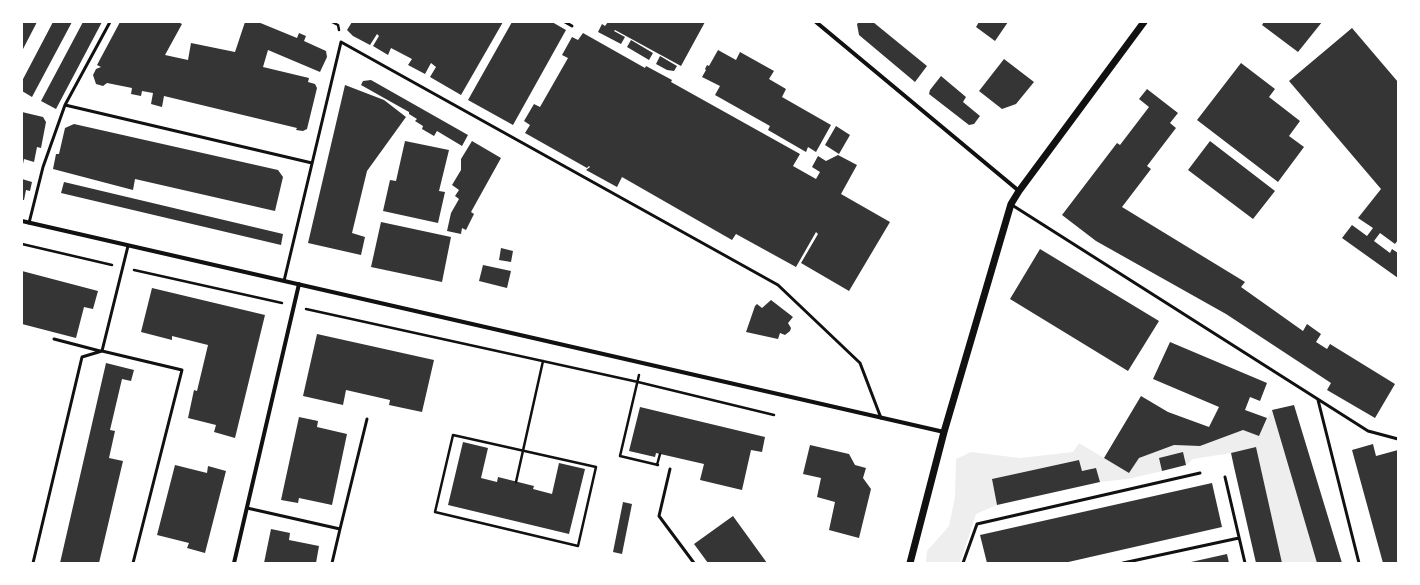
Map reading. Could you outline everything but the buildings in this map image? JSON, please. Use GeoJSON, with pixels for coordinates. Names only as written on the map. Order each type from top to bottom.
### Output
{"type":"FeatureCollection","features":[{"type":"Feature","properties":{"kind":"street"},"geometry":{"type":"LineString","coordinates":[[816,22],[1019,191]]}},
{"type":"Feature","properties":{"kind":"street"},"geometry":{"type":"LineString","coordinates":[[910,563],[944,432],[1011,204],[1019,191],[1144,22]]}},
{"type":"Feature","properties":{"kind":"street"},"geometry":{"type":"LineString","coordinates":[[22,222],[944,432]]}},
{"type":"Feature","properties":{"kind":"street"},"geometry":{"type":"LineString","coordinates":[[234,563],[299,284]]}},
{"type":"Feature","properties":{"kind":"lane"},"geometry":{"type":"LineString","coordinates":[[29,223],[43,167],[65,105],[110,22]]}},
{"type":"Feature","properties":{"kind":"lane"},"geometry":{"type":"LineString","coordinates":[[565,22],[572,26]]}},
{"type":"Feature","properties":{"kind":"lane"},"geometry":{"type":"LineString","coordinates":[[284,281],[341,42],[778,285],[860,363],[881,418]]}},
{"type":"Feature","properties":{"kind":"lane"},"geometry":{"type":"LineString","coordinates":[[65,105],[312,163]]}},
{"type":"Feature","properties":{"kind":"lane"},"geometry":{"type":"LineString","coordinates":[[1011,204],[1368,431],[1398,439]]}},
{"type":"Feature","properties":{"kind":"lane"},"geometry":{"type":"LineString","coordinates":[[102,351],[128,246]]}},
{"type":"Feature","properties":{"kind":"lane"},"geometry":{"type":"LineString","coordinates":[[54,339],[182,370],[133,563]]}},
{"type":"Feature","properties":{"kind":"lane"},"geometry":{"type":"LineString","coordinates":[[34,563],[82,357],[102,351]]}},
{"type":"Feature","properties":{"kind":"lane"},"geometry":{"type":"LineString","coordinates":[[1318,400],[1359,563]]}},
{"type":"Feature","properties":{"kind":"lane"},"geometry":{"type":"LineString","coordinates":[[332,563],[367,419]]}},
{"type":"Feature","properties":{"kind":"lane"},"geometry":{"type":"LineString","coordinates":[[670,469],[659,516],[694,563]]}},
{"type":"Feature","properties":{"kind":"lane"},"geometry":{"type":"LineString","coordinates":[[963,563],[977,524],[1200,473]]}},
{"type":"Feature","properties":{"kind":"lane"},"geometry":{"type":"LineString","coordinates":[[1225,477],[1245,563]]}},
{"type":"Feature","properties":{"kind":"lane"},"geometry":{"type":"LineString","coordinates":[[247,508],[340,529]]}},
{"type":"Feature","properties":{"kind":"lane"},"geometry":{"type":"LineString","coordinates":[[1123,563],[1239,538]]}},
{"type":"Feature","properties":{"kind":"path"},"geometry":{"type":"LineString","coordinates":[[22,244],[638,382],[774,415]]}},
{"type":"Feature","properties":{"kind":"path"},"geometry":{"type":"LineString","coordinates":[[516,482],[542,361]]}},
{"type":"Feature","properties":{"kind":"path"},"geometry":{"type":"LineString","coordinates":[[642,363],[620,456],[670,469]]}},
{"type":"Feature","properties":{"kind":"path"},"geometry":{"type":"LineString","coordinates":[[453,434],[523,451],[596,467],[578,546],[435,512],[453,434]]}},
{"type":"Feature","properties":{"kind":"path"},"geometry":{"type":"LineString","coordinates":[[657,465],[660,454]]}},
{"type":"Feature","properties":{"kind":"shaded area"},"geometry":{"type":"Polygon","coordinates":[[[1272,410],[1317,563],[1282,563],[1256,448],[1193,459],[1186,465],[1183,453],[1159,458],[1162,471],[1128,479],[1100,482],[1096,469],[1082,471],[1079,460],[992,479],[997,505],[976,514],[960,563],[926,563],[927,551],[949,526],[955,497],[956,459],[971,452],[1020,458],[1073,452],[1079,443],[1129,473],[1139,458],[1174,445],[1200,446],[1243,430],[1259,436],[1272,410]]]}}]}
